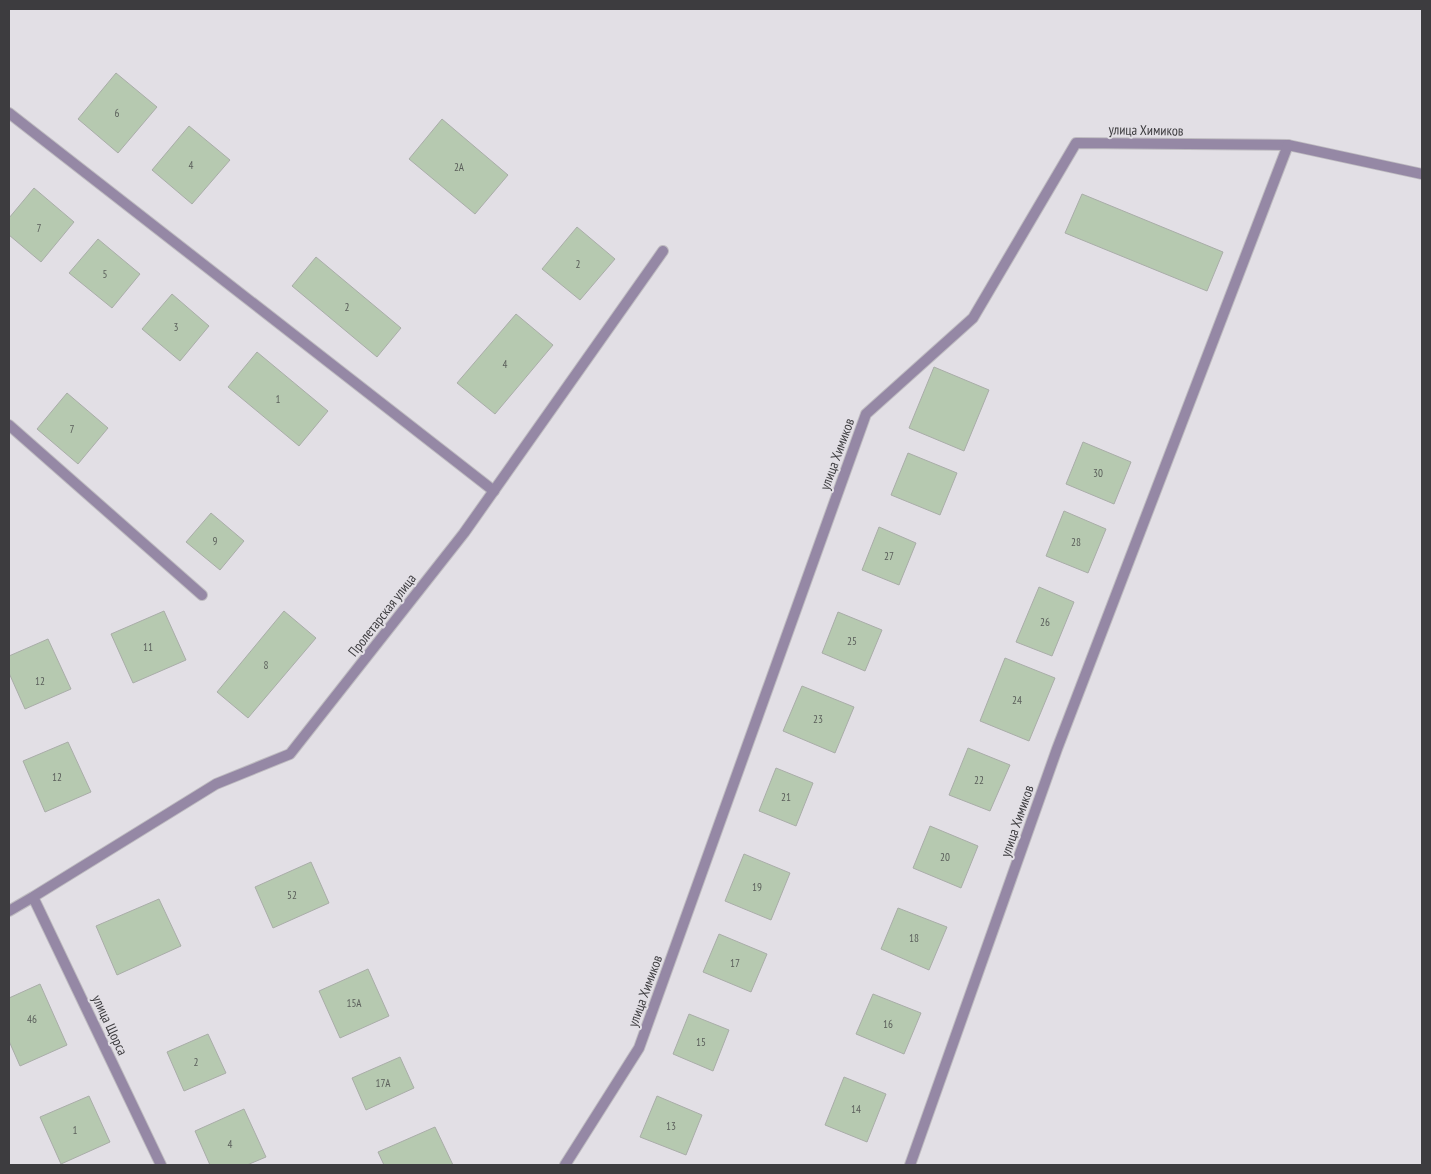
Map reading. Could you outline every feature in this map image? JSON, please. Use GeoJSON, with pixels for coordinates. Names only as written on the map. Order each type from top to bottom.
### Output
{"type":"FeatureCollection","features":[{"type":"Feature","properties":{"kind":"street"},"geometry":{"type":"LineString","coordinates":[[9,113],[494,491]]}},
{"type":"Feature","properties":{"kind":"street","name":"улица Химиков"},"geometry":{"type":"LineString","coordinates":[[565,1165],[639,1048],[866,414],[973,318],[1076,143],[1288,145],[1057,749],[910,1165]]}},
{"type":"Feature","properties":{"kind":"street"},"geometry":{"type":"LineString","coordinates":[[1288,145],[1422,174]]}},
{"type":"Feature","properties":{"kind":"street","name":"Пролетарская улица"},"geometry":{"type":"LineString","coordinates":[[9,910],[216,784],[290,754],[464,533],[663,252]]}},
{"type":"Feature","properties":{"kind":"street"},"geometry":{"type":"LineString","coordinates":[[9,426],[202,595]]}},
{"type":"Feature","properties":{"kind":"street","name":"улица Щорса"},"geometry":{"type":"LineString","coordinates":[[33,897],[161,1165]]}},
{"type":"Feature","properties":{"kind":"building"},"geometry":{"type":"Polygon","coordinates":[[[116,73],[157,107],[118,153],[78,119],[116,73]]]}},
{"type":"Feature","properties":{"kind":"building"},"geometry":{"type":"Polygon","coordinates":[[[442,119],[508,175],[475,214],[409,159],[442,119]]]}},
{"type":"Feature","properties":{"kind":"building"},"geometry":{"type":"Polygon","coordinates":[[[189,126],[230,160],[192,204],[152,170],[189,126]]]}},
{"type":"Feature","properties":{"kind":"building"},"geometry":{"type":"Polygon","coordinates":[[[34,188],[74,222],[41,262],[9,235],[9,218],[34,188]]]}},
{"type":"Feature","properties":{"kind":"building"},"geometry":{"type":"Polygon","coordinates":[[[1082,194],[1223,252],[1207,291],[1065,233],[1082,194]]]}},
{"type":"Feature","properties":{"kind":"building"},"geometry":{"type":"Polygon","coordinates":[[[577,227],[615,259],[580,300],[542,269],[577,227]]]}},
{"type":"Feature","properties":{"kind":"building"},"geometry":{"type":"Polygon","coordinates":[[[98,239],[140,274],[112,308],[69,273],[98,239]]]}},
{"type":"Feature","properties":{"kind":"building"},"geometry":{"type":"Polygon","coordinates":[[[316,257],[401,328],[377,357],[292,286],[316,257]]]}},
{"type":"Feature","properties":{"kind":"building"},"geometry":{"type":"Polygon","coordinates":[[[172,294],[209,326],[180,361],[142,329],[172,294]]]}},
{"type":"Feature","properties":{"kind":"building"},"geometry":{"type":"Polygon","coordinates":[[[516,314],[553,345],[495,414],[457,383],[516,314]]]}},
{"type":"Feature","properties":{"kind":"building"},"geometry":{"type":"Polygon","coordinates":[[[257,352],[328,411],[299,446],[228,387],[257,352]]]}},
{"type":"Feature","properties":{"kind":"building"},"geometry":{"type":"Polygon","coordinates":[[[934,367],[989,390],[964,451],[909,428],[934,367]]]}},
{"type":"Feature","properties":{"kind":"building"},"geometry":{"type":"Polygon","coordinates":[[[67,393],[108,428],[78,464],[37,429],[67,393]]]}},
{"type":"Feature","properties":{"kind":"building"},"geometry":{"type":"Polygon","coordinates":[[[1083,442],[1131,462],[1114,504],[1066,484],[1083,442]]]}},
{"type":"Feature","properties":{"kind":"building"},"geometry":{"type":"Polygon","coordinates":[[[908,453],[957,473],[940,515],[891,495],[908,453]]]}},
{"type":"Feature","properties":{"kind":"building"},"geometry":{"type":"Polygon","coordinates":[[[1064,511],[1106,529],[1088,573],[1046,556],[1064,511]]]}},
{"type":"Feature","properties":{"kind":"building"},"geometry":{"type":"Polygon","coordinates":[[[211,513],[244,541],[220,570],[186,542],[211,513]]]}},
{"type":"Feature","properties":{"kind":"building"},"geometry":{"type":"Polygon","coordinates":[[[879,527],[916,543],[899,585],[862,570],[879,527]]]}},
{"type":"Feature","properties":{"kind":"building"},"geometry":{"type":"Polygon","coordinates":[[[1039,587],[1074,602],[1052,656],[1016,642],[1039,587]]]}},
{"type":"Feature","properties":{"kind":"building"},"geometry":{"type":"Polygon","coordinates":[[[164,611],[186,660],[133,683],[111,634],[164,611]]]}},
{"type":"Feature","properties":{"kind":"building"},"geometry":{"type":"Polygon","coordinates":[[[284,611],[316,638],[248,718],[217,692],[284,611]]]}},
{"type":"Feature","properties":{"kind":"building"},"geometry":{"type":"Polygon","coordinates":[[[838,612],[882,630],[865,671],[822,653],[838,612]]]}},
{"type":"Feature","properties":{"kind":"building"},"geometry":{"type":"Polygon","coordinates":[[[48,639],[71,689],[25,709],[9,673],[9,656],[48,639]]]}},
{"type":"Feature","properties":{"kind":"building"},"geometry":{"type":"Polygon","coordinates":[[[1005,658],[1055,678],[1029,741],[980,721],[1005,658]]]}},
{"type":"Feature","properties":{"kind":"building"},"geometry":{"type":"Polygon","coordinates":[[[802,686],[854,707],[835,753],[783,731],[802,686]]]}},
{"type":"Feature","properties":{"kind":"building"},"geometry":{"type":"Polygon","coordinates":[[[68,742],[91,792],[45,812],[23,761],[68,742]]]}},
{"type":"Feature","properties":{"kind":"building"},"geometry":{"type":"Polygon","coordinates":[[[968,748],[1010,765],[990,811],[949,795],[968,748]]]}},
{"type":"Feature","properties":{"kind":"building"},"geometry":{"type":"Polygon","coordinates":[[[776,768],[813,783],[796,826],[759,811],[776,768]]]}},
{"type":"Feature","properties":{"kind":"building"},"geometry":{"type":"Polygon","coordinates":[[[930,826],[978,846],[961,888],[913,868],[930,826]]]}},
{"type":"Feature","properties":{"kind":"building"},"geometry":{"type":"Polygon","coordinates":[[[744,854],[790,873],[771,920],[725,901],[744,854]]]}},
{"type":"Feature","properties":{"kind":"building"},"geometry":{"type":"Polygon","coordinates":[[[311,862],[329,903],[273,928],[255,887],[311,862]]]}},
{"type":"Feature","properties":{"kind":"building"},"geometry":{"type":"Polygon","coordinates":[[[159,899],[181,946],[117,975],[96,926],[159,899]]]}},
{"type":"Feature","properties":{"kind":"building"},"geometry":{"type":"Polygon","coordinates":[[[898,908],[947,927],[929,970],[881,949],[898,908]]]}},
{"type":"Feature","properties":{"kind":"building"},"geometry":{"type":"Polygon","coordinates":[[[719,934],[767,954],[751,992],[703,972],[719,934]]]}},
{"type":"Feature","properties":{"kind":"building"},"geometry":{"type":"Polygon","coordinates":[[[368,969],[389,1016],[340,1038],[319,991],[368,969]]]}},
{"type":"Feature","properties":{"kind":"building"},"geometry":{"type":"Polygon","coordinates":[[[40,984],[67,1045],[20,1066],[9,1041],[9,998],[40,984]]]}},
{"type":"Feature","properties":{"kind":"building"},"geometry":{"type":"Polygon","coordinates":[[[873,994],[921,1013],[904,1054],[856,1034],[873,994]]]}},
{"type":"Feature","properties":{"kind":"building"},"geometry":{"type":"Polygon","coordinates":[[[689,1014],[729,1030],[713,1071],[673,1054],[689,1014]]]}},
{"type":"Feature","properties":{"kind":"building"},"geometry":{"type":"Polygon","coordinates":[[[208,1034],[226,1073],[184,1091],[167,1052],[208,1034]]]}},
{"type":"Feature","properties":{"kind":"building"},"geometry":{"type":"Polygon","coordinates":[[[400,1057],[414,1088],[366,1110],[352,1078],[400,1057]]]}},
{"type":"Feature","properties":{"kind":"building"},"geometry":{"type":"Polygon","coordinates":[[[844,1077],[886,1094],[867,1142],[825,1125],[844,1077]]]}},
{"type":"Feature","properties":{"kind":"building"},"geometry":{"type":"Polygon","coordinates":[[[89,1096],[110,1142],[61,1164],[40,1117],[89,1096]]]}},
{"type":"Feature","properties":{"kind":"building"},"geometry":{"type":"Polygon","coordinates":[[[657,1096],[702,1115],[686,1155],[640,1137],[657,1096]]]}},
{"type":"Feature","properties":{"kind":"building"},"geometry":{"type":"Polygon","coordinates":[[[244,1109],[266,1157],[247,1165],[210,1165],[195,1131],[244,1109]]]}},
{"type":"Feature","properties":{"kind":"building"},"geometry":{"type":"Polygon","coordinates":[[[435,1127],[453,1165],[384,1165],[378,1152],[435,1127]]]}}]}
